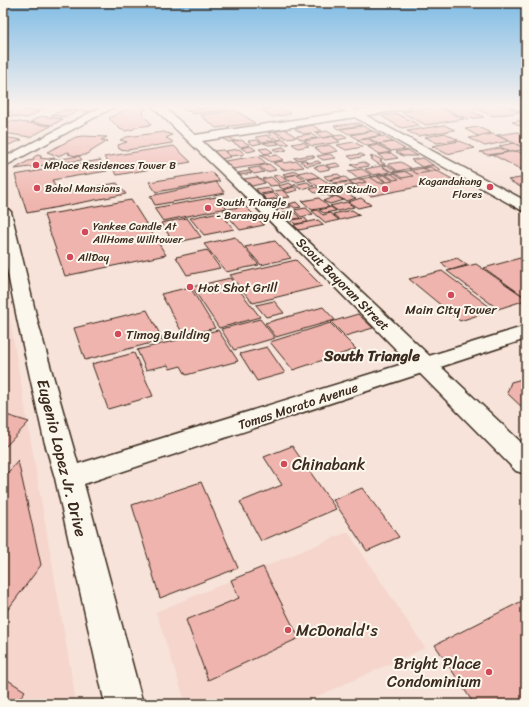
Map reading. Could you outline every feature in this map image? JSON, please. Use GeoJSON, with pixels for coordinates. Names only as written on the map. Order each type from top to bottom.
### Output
{"type":"FeatureCollection","features":[{"type":"Feature","properties":{"kind":"street"},"geometry":{"type":"LineString","coordinates":[[3,162],[48,139]]}},
{"type":"Feature","properties":{"kind":"street","name":"Scout Bayoran Street"},"geometry":{"type":"LineString","coordinates":[[192,139],[252,195],[526,464]]}},
{"type":"Feature","properties":{"kind":"street"},"geometry":{"type":"LineString","coordinates":[[401,139],[526,207]]}},
{"type":"Feature","properties":{"kind":"street","name":"Eugenio Lopez Jr. Drive"},"geometry":{"type":"LineString","coordinates":[[3,212],[28,323],[57,440],[70,478],[87,556],[124,704]]}},
{"type":"Feature","properties":{"kind":"street","name":"Tomas Morato Avenue"},"geometry":{"type":"LineString","coordinates":[[70,478],[526,332]]}},
{"type":"Feature","properties":{"kind":"shaded area"},"geometry":{"type":"Polygon","coordinates":[[[3,281],[75,696],[77,704],[3,704],[3,281]]]}},
{"type":"Feature","properties":{"kind":"shaded area","name":"McDonald's"},"geometry":{"type":"Polygon","coordinates":[[[348,532],[425,648],[300,704],[186,704],[156,612],[348,532]]]}},
{"type":"Feature","properties":{"kind":"building"},"geometry":{"type":"Polygon","coordinates":[[[3,139],[22,140],[3,147],[3,139]]]}},
{"type":"Feature","properties":{"kind":"building"},"geometry":{"type":"Polygon","coordinates":[[[72,139],[103,139],[101,140],[108,141],[85,155],[76,156],[68,154],[70,153],[68,152],[58,156],[47,152],[72,139]]]}},
{"type":"Feature","properties":{"kind":"building"},"geometry":{"type":"Polygon","coordinates":[[[168,139],[172,141],[172,143],[127,150],[119,149],[118,145],[127,142],[120,140],[168,139]]]}},
{"type":"Feature","properties":{"kind":"building"},"geometry":{"type":"Polygon","coordinates":[[[223,139],[232,139],[235,141],[229,142],[223,139]]]}},
{"type":"Feature","properties":{"kind":"building"},"geometry":{"type":"Polygon","coordinates":[[[258,139],[274,140],[262,142],[258,139]]]}},
{"type":"Feature","properties":{"kind":"building"},"geometry":{"type":"Polygon","coordinates":[[[284,139],[289,144],[282,145],[276,141],[284,139]]]}},
{"type":"Feature","properties":{"kind":"building"},"geometry":{"type":"Polygon","coordinates":[[[315,139],[336,139],[340,142],[312,146],[304,141],[315,139]]]}},
{"type":"Feature","properties":{"kind":"building"},"geometry":{"type":"Polygon","coordinates":[[[368,139],[378,144],[367,146],[357,140],[368,139]]]}},
{"type":"Feature","properties":{"kind":"building"},"geometry":{"type":"Polygon","coordinates":[[[370,139],[388,139],[393,142],[378,144],[370,139]]]}},
{"type":"Feature","properties":{"kind":"building"},"geometry":{"type":"Polygon","coordinates":[[[429,139],[458,140],[437,143],[429,139]]]}},
{"type":"Feature","properties":{"kind":"building"},"geometry":{"type":"Polygon","coordinates":[[[471,139],[504,139],[509,141],[485,146],[471,139]]]}},
{"type":"Feature","properties":{"kind":"building"},"geometry":{"type":"Polygon","coordinates":[[[505,139],[526,139],[526,149],[505,139]]]}},
{"type":"Feature","properties":{"kind":"building"},"geometry":{"type":"Polygon","coordinates":[[[241,140],[250,145],[241,147],[232,142],[241,140]]]}},
{"type":"Feature","properties":{"kind":"building"},"geometry":{"type":"Polygon","coordinates":[[[257,140],[262,143],[253,145],[248,141],[257,140]]]}},
{"type":"Feature","properties":{"kind":"building"},"geometry":{"type":"Polygon","coordinates":[[[275,141],[279,144],[269,145],[263,143],[275,141]]]}},
{"type":"Feature","properties":{"kind":"building"},"geometry":{"type":"Polygon","coordinates":[[[460,141],[475,148],[447,154],[432,146],[460,141]]]}},
{"type":"Feature","properties":{"kind":"building"},"geometry":{"type":"Polygon","coordinates":[[[303,142],[309,146],[298,148],[292,144],[303,142]]]}},
{"type":"Feature","properties":{"kind":"building"},"geometry":{"type":"Polygon","coordinates":[[[354,142],[363,147],[346,150],[337,145],[354,142]]]}},
{"type":"Feature","properties":{"kind":"building"},"geometry":{"type":"Polygon","coordinates":[[[393,142],[405,149],[391,151],[379,144],[393,142]]]}},
{"type":"Feature","properties":{"kind":"building"},"geometry":{"type":"Polygon","coordinates":[[[514,143],[526,149],[511,152],[499,146],[514,143]]]}},
{"type":"Feature","properties":{"kind":"building"},"geometry":{"type":"Polygon","coordinates":[[[329,145],[338,151],[323,154],[315,148],[329,145]]]}},
{"type":"Feature","properties":{"kind":"building"},"geometry":{"type":"Polygon","coordinates":[[[378,145],[391,152],[380,154],[368,147],[378,145]]]}},
{"type":"Feature","properties":{"kind":"building"},"geometry":{"type":"Polygon","coordinates":[[[174,146],[191,162],[117,175],[104,157],[174,146]]]}},
{"type":"Feature","properties":{"kind":"building"},"geometry":{"type":"Polygon","coordinates":[[[250,146],[256,150],[248,152],[241,148],[250,146]]]}},
{"type":"Feature","properties":{"kind":"building"},"geometry":{"type":"Polygon","coordinates":[[[283,147],[287,150],[277,152],[273,149],[283,147]]]}},
{"type":"Feature","properties":{"kind":"building"},"geometry":{"type":"Polygon","coordinates":[[[267,148],[273,152],[265,154],[259,149],[267,148]]]}},
{"type":"Feature","properties":{"kind":"building"},"geometry":{"type":"Polygon","coordinates":[[[500,148],[508,152],[488,155],[480,152],[500,148]]]}},
{"type":"Feature","properties":{"kind":"building"},"geometry":{"type":"Polygon","coordinates":[[[239,149],[244,153],[242,155],[230,156],[225,151],[239,149]]]}},
{"type":"Feature","properties":{"kind":"building"},"geometry":{"type":"Polygon","coordinates":[[[223,150],[231,157],[221,159],[214,151],[223,150]]]}},
{"type":"Feature","properties":{"kind":"building"},"geometry":{"type":"Polygon","coordinates":[[[408,150],[418,156],[403,156],[396,152],[408,150]]]}},
{"type":"Feature","properties":{"kind":"building"},"geometry":{"type":"Polygon","coordinates":[[[516,151],[526,155],[526,172],[493,155],[516,151]]]}},
{"type":"Feature","properties":{"kind":"building"},"geometry":{"type":"Polygon","coordinates":[[[391,153],[398,158],[385,160],[378,155],[391,153]]]}},
{"type":"Feature","properties":{"kind":"building"},"geometry":{"type":"Polygon","coordinates":[[[268,154],[270,156],[277,155],[283,160],[271,162],[260,155],[268,154]]]}},
{"type":"Feature","properties":{"kind":"building"},"geometry":{"type":"Polygon","coordinates":[[[330,154],[336,158],[323,160],[317,156],[330,154]]]}},
{"type":"Feature","properties":{"kind":"building"},"geometry":{"type":"Polygon","coordinates":[[[361,154],[365,156],[352,159],[348,156],[361,154]]]}},
{"type":"Feature","properties":{"kind":"building","name":"MPlace Residences Tower B"},"geometry":{"type":"Polygon","coordinates":[[[37,155],[42,156],[40,158],[55,158],[49,161],[79,156],[82,160],[15,169],[28,161],[34,160],[33,158],[37,155]]]}},
{"type":"Feature","properties":{"kind":"building"},"geometry":{"type":"Polygon","coordinates":[[[311,155],[315,157],[297,160],[294,158],[311,155]]]}},
{"type":"Feature","properties":{"kind":"building"},"geometry":{"type":"Polygon","coordinates":[[[258,156],[267,164],[233,169],[225,161],[258,156]]]}},
{"type":"Feature","properties":{"kind":"building"},"geometry":{"type":"Polygon","coordinates":[[[374,156],[382,160],[380,161],[385,164],[380,165],[371,159],[373,158],[370,157],[374,156]]]}},
{"type":"Feature","properties":{"kind":"building"},"geometry":{"type":"Polygon","coordinates":[[[423,158],[433,165],[422,167],[411,160],[423,158]]]}},
{"type":"Feature","properties":{"kind":"building","name":"Bohol Mansions"},"geometry":{"type":"Polygon","coordinates":[[[100,160],[107,171],[52,180],[58,193],[117,183],[126,194],[27,213],[15,175],[100,160]]]}},
{"type":"Feature","properties":{"kind":"building"},"geometry":{"type":"Polygon","coordinates":[[[305,160],[308,163],[318,161],[321,163],[307,166],[300,161],[305,160]]]}},
{"type":"Feature","properties":{"kind":"building"},"geometry":{"type":"Polygon","coordinates":[[[282,161],[284,163],[297,161],[304,167],[284,170],[273,163],[282,161]]]}},
{"type":"Feature","properties":{"kind":"building"},"geometry":{"type":"Polygon","coordinates":[[[363,162],[369,166],[357,168],[351,165],[363,162]]]}},
{"type":"Feature","properties":{"kind":"building"},"geometry":{"type":"Polygon","coordinates":[[[401,162],[411,168],[398,171],[388,164],[401,162]]]}},
{"type":"Feature","properties":{"kind":"building"},"geometry":{"type":"Polygon","coordinates":[[[336,163],[341,166],[330,168],[326,165],[336,163]]]}},
{"type":"Feature","properties":{"kind":"building"},"geometry":{"type":"Polygon","coordinates":[[[269,164],[276,170],[266,172],[259,166],[269,164]]]}},
{"type":"Feature","properties":{"kind":"building"},"geometry":{"type":"Polygon","coordinates":[[[324,165],[330,169],[320,171],[314,167],[324,165]]]}},
{"type":"Feature","properties":{"kind":"building"},"geometry":{"type":"Polygon","coordinates":[[[387,165],[396,171],[392,172],[382,166],[387,165]]]}},
{"type":"Feature","properties":{"kind":"building"},"geometry":{"type":"Polygon","coordinates":[[[433,165],[441,170],[431,172],[423,167],[433,165]]]}},
{"type":"Feature","properties":{"kind":"building"},"geometry":{"type":"Polygon","coordinates":[[[381,166],[390,172],[373,175],[365,169],[381,166]]]}},
{"type":"Feature","properties":{"kind":"building"},"geometry":{"type":"Polygon","coordinates":[[[258,167],[264,172],[254,174],[248,169],[258,167]]]}},
{"type":"Feature","properties":{"kind":"building"},"geometry":{"type":"Polygon","coordinates":[[[421,167],[429,172],[417,174],[409,169],[421,167]]]}},
{"type":"Feature","properties":{"kind":"building","name":"ZERØ Studio"},"geometry":{"type":"Polygon","coordinates":[[[430,167],[454,180],[371,196],[349,181],[430,167]]]}},
{"type":"Feature","properties":{"kind":"building"},"geometry":{"type":"Polygon","coordinates":[[[362,169],[371,175],[357,178],[348,171],[362,169]]]}},
{"type":"Feature","properties":{"kind":"building"},"geometry":{"type":"Polygon","coordinates":[[[249,171],[252,173],[241,175],[238,173],[249,171]]]}},
{"type":"Feature","properties":{"kind":"building"},"geometry":{"type":"Polygon","coordinates":[[[296,171],[299,174],[286,176],[283,174],[296,171]]]}},
{"type":"Feature","properties":{"kind":"building"},"geometry":{"type":"Polygon","coordinates":[[[307,171],[319,177],[308,179],[298,173],[307,171]]]}},
{"type":"Feature","properties":{"kind":"building"},"geometry":{"type":"Polygon","coordinates":[[[404,171],[413,176],[402,178],[393,172],[404,171]]]}},
{"type":"Feature","properties":{"kind":"building"},"geometry":{"type":"Polygon","coordinates":[[[211,172],[220,181],[156,192],[149,182],[211,172]]]}},
{"type":"Feature","properties":{"kind":"building"},"geometry":{"type":"Polygon","coordinates":[[[390,173],[399,179],[394,180],[385,174],[390,173]]]}},
{"type":"Feature","properties":{"kind":"building"},"geometry":{"type":"Polygon","coordinates":[[[297,174],[306,180],[297,182],[294,180],[289,181],[284,177],[297,174]]]}},
{"type":"Feature","properties":{"kind":"building"},"geometry":{"type":"Polygon","coordinates":[[[338,174],[342,177],[328,180],[324,176],[338,174]]]}},
{"type":"Feature","properties":{"kind":"building"},"geometry":{"type":"Polygon","coordinates":[[[383,174],[393,181],[387,182],[377,175],[383,174]]]}},
{"type":"Feature","properties":{"kind":"building"},"geometry":{"type":"Polygon","coordinates":[[[280,175],[287,181],[280,183],[273,176],[280,175]]]}},
{"type":"Feature","properties":{"kind":"building"},"geometry":{"type":"Polygon","coordinates":[[[376,176],[385,182],[379,183],[370,177],[376,176]]]}},
{"type":"Feature","properties":{"kind":"building"},"geometry":{"type":"Polygon","coordinates":[[[257,177],[265,183],[252,186],[244,179],[257,177]]]}},
{"type":"Feature","properties":{"kind":"building"},"geometry":{"type":"Polygon","coordinates":[[[271,177],[280,185],[270,186],[262,179],[271,177]]]}},
{"type":"Feature","properties":{"kind":"building"},"geometry":{"type":"Polygon","coordinates":[[[319,177],[334,186],[322,189],[308,180],[319,177]]]}},
{"type":"Feature","properties":{"kind":"building"},"geometry":{"type":"Polygon","coordinates":[[[345,177],[350,181],[334,183],[330,180],[345,177]]]}},
{"type":"Feature","properties":{"kind":"building"},"geometry":{"type":"Polygon","coordinates":[[[526,177],[526,190],[508,180],[526,177]]]}},
{"type":"Feature","properties":{"kind":"building"},"geometry":{"type":"Polygon","coordinates":[[[361,179],[366,182],[354,185],[349,181],[361,179]]]}},
{"type":"Feature","properties":{"kind":"building"},"geometry":{"type":"Polygon","coordinates":[[[216,182],[225,193],[155,205],[150,196],[216,182]]]}},
{"type":"Feature","properties":{"kind":"building"},"geometry":{"type":"Polygon","coordinates":[[[307,182],[314,186],[301,189],[294,185],[307,182]]]}},
{"type":"Feature","properties":{"kind":"building"},"geometry":{"type":"Polygon","coordinates":[[[348,182],[353,185],[337,188],[332,184],[348,182]]]}},
{"type":"Feature","properties":{"kind":"building"},"geometry":{"type":"Polygon","coordinates":[[[289,183],[294,186],[283,189],[278,186],[289,183]]]}},
{"type":"Feature","properties":{"kind":"building"},"geometry":{"type":"Polygon","coordinates":[[[268,187],[273,192],[260,194],[256,189],[268,187]]]}},
{"type":"Feature","properties":{"kind":"building"},"geometry":{"type":"Polygon","coordinates":[[[294,187],[298,190],[287,193],[283,190],[294,187]]]}},
{"type":"Feature","properties":{"kind":"building"},"geometry":{"type":"Polygon","coordinates":[[[317,187],[322,191],[315,193],[310,189],[317,187]]]}},
{"type":"Feature","properties":{"kind":"building"},"geometry":{"type":"Polygon","coordinates":[[[335,188],[339,191],[324,195],[319,193],[335,188]]]}},
{"type":"Feature","properties":{"kind":"building"},"geometry":{"type":"Polygon","coordinates":[[[282,190],[290,197],[281,198],[274,191],[282,190]]]}},
{"type":"Feature","properties":{"kind":"building"},"geometry":{"type":"Polygon","coordinates":[[[339,191],[356,198],[347,201],[335,196],[331,197],[327,195],[339,191]]]}},
{"type":"Feature","properties":{"kind":"building"},"geometry":{"type":"Polygon","coordinates":[[[273,193],[279,198],[267,200],[262,195],[273,193]]]}},
{"type":"Feature","properties":{"kind":"building"},"geometry":{"type":"Polygon","coordinates":[[[336,196],[343,200],[330,204],[323,201],[336,196]]]}},
{"type":"Feature","properties":{"kind":"building"},"geometry":{"type":"Polygon","coordinates":[[[216,197],[227,208],[163,221],[154,208],[216,197]]]}},
{"type":"Feature","properties":{"kind":"building"},"geometry":{"type":"Polygon","coordinates":[[[319,198],[329,207],[312,210],[302,201],[319,198]]]}},
{"type":"Feature","properties":{"kind":"building"},"geometry":{"type":"Polygon","coordinates":[[[361,198],[371,205],[358,208],[348,202],[361,198]]]}},
{"type":"Feature","properties":{"kind":"building"},"geometry":{"type":"Polygon","coordinates":[[[281,199],[284,202],[273,204],[270,201],[281,199]]]}},
{"type":"Feature","properties":{"kind":"building"},"geometry":{"type":"Polygon","coordinates":[[[131,200],[166,255],[65,276],[44,215],[131,200]]]}},
{"type":"Feature","properties":{"kind":"building"},"geometry":{"type":"Polygon","coordinates":[[[285,202],[291,207],[278,209],[272,205],[285,202]]]}},
{"type":"Feature","properties":{"kind":"building"},"geometry":{"type":"Polygon","coordinates":[[[296,202],[301,207],[295,208],[289,204],[296,202]]]}},
{"type":"Feature","properties":{"kind":"building"},"geometry":{"type":"Polygon","coordinates":[[[347,202],[354,207],[338,211],[330,206],[347,202]]]}},
{"type":"Feature","properties":{"kind":"building"},"geometry":{"type":"Polygon","coordinates":[[[245,206],[264,225],[240,230],[223,210],[245,206]]]}},
{"type":"Feature","properties":{"kind":"building"},"geometry":{"type":"Polygon","coordinates":[[[331,207],[336,211],[324,213],[319,210],[331,207]]]}},
{"type":"Feature","properties":{"kind":"building"},"geometry":{"type":"Polygon","coordinates":[[[306,208],[313,214],[301,217],[294,210],[306,208]]]}},
{"type":"Feature","properties":{"kind":"building"},"geometry":{"type":"Polygon","coordinates":[[[317,210],[323,215],[330,213],[339,220],[326,223],[312,211],[317,210]]]}},
{"type":"Feature","properties":{"kind":"building"},"geometry":{"type":"Polygon","coordinates":[[[352,210],[360,215],[340,220],[333,214],[352,210]]]}},
{"type":"Feature","properties":{"kind":"building"},"geometry":{"type":"Polygon","coordinates":[[[293,211],[300,218],[290,220],[282,213],[293,211]]]}},
{"type":"Feature","properties":{"kind":"building"},"geometry":{"type":"Polygon","coordinates":[[[219,212],[234,229],[204,235],[190,218],[219,212]]]}},
{"type":"Feature","properties":{"kind":"building"},"geometry":{"type":"Polygon","coordinates":[[[187,218],[201,237],[174,243],[161,223],[187,218]]]}},
{"type":"Feature","properties":{"kind":"building"},"geometry":{"type":"Polygon","coordinates":[[[305,218],[308,222],[295,224],[291,220],[305,218]]]}},
{"type":"Feature","properties":{"kind":"building"},"geometry":{"type":"Polygon","coordinates":[[[318,220],[324,225],[299,230],[294,225],[318,220]]]}},
{"type":"Feature","properties":{"kind":"building"},"geometry":{"type":"Polygon","coordinates":[[[235,237],[259,265],[226,272],[204,244],[235,237]]]}},
{"type":"Feature","properties":{"kind":"building"},"geometry":{"type":"Polygon","coordinates":[[[275,241],[291,258],[261,265],[245,247],[275,241]]]}},
{"type":"Feature","properties":{"kind":"building"},"geometry":{"type":"Polygon","coordinates":[[[207,250],[220,268],[187,275],[176,257],[207,250]]]}},
{"type":"Feature","properties":{"kind":"building"},"geometry":{"type":"Polygon","coordinates":[[[457,258],[467,265],[451,270],[441,263],[457,258]]]}},
{"type":"Feature","properties":{"kind":"building"},"geometry":{"type":"Polygon","coordinates":[[[520,258],[526,262],[526,298],[484,268],[520,258]]]}},
{"type":"Feature","properties":{"kind":"building"},"geometry":{"type":"Polygon","coordinates":[[[296,260],[322,286],[253,303],[230,275],[296,260]]]}},
{"type":"Feature","properties":{"kind":"building"},"geometry":{"type":"Polygon","coordinates":[[[476,264],[526,298],[526,300],[498,309],[447,271],[476,264]]]}},
{"type":"Feature","properties":{"kind":"building","name":"Main City Tower"},"geometry":{"type":"Polygon","coordinates":[[[442,271],[494,310],[460,321],[409,279],[442,271]]]}},
{"type":"Feature","properties":{"kind":"building"},"geometry":{"type":"Polygon","coordinates":[[[230,278],[260,317],[219,328],[192,287],[230,278]]]}},
{"type":"Feature","properties":{"kind":"building"},"geometry":{"type":"Polygon","coordinates":[[[190,287],[215,328],[184,336],[161,294],[190,287]]]}},
{"type":"Feature","properties":{"kind":"building"},"geometry":{"type":"Polygon","coordinates":[[[274,301],[284,313],[266,317],[256,305],[274,301]]]}},
{"type":"Feature","properties":{"kind":"building"},"geometry":{"type":"Polygon","coordinates":[[[323,307],[335,320],[276,337],[265,323],[323,307]]]}},
{"type":"Feature","properties":{"kind":"building","name":"Timog Building"},"geometry":{"type":"Polygon","coordinates":[[[147,310],[163,340],[85,360],[74,328],[147,310]]]}},
{"type":"Feature","properties":{"kind":"building"},"geometry":{"type":"Polygon","coordinates":[[[358,314],[373,328],[345,336],[331,322],[358,314]]]}},
{"type":"Feature","properties":{"kind":"building"},"geometry":{"type":"Polygon","coordinates":[[[260,319],[275,338],[234,350],[221,329],[260,319]]]}},
{"type":"Feature","properties":{"kind":"building"},"geometry":{"type":"Polygon","coordinates":[[[330,323],[356,349],[293,370],[270,342],[330,323]]]}},
{"type":"Feature","properties":{"kind":"building"},"geometry":{"type":"Polygon","coordinates":[[[218,330],[238,361],[186,375],[181,366],[170,369],[168,365],[146,370],[137,350],[218,330]]]}},
{"type":"Feature","properties":{"kind":"building"},"geometry":{"type":"Polygon","coordinates":[[[267,347],[285,373],[257,381],[240,354],[267,347]]]}},
{"type":"Feature","properties":{"kind":"building"},"geometry":{"type":"Polygon","coordinates":[[[134,353],[153,396],[108,409],[92,364],[134,353]]]}},
{"type":"Feature","properties":{"kind":"building"},"geometry":{"type":"Polygon","coordinates":[[[526,378],[526,411],[507,393],[511,382],[526,378]]]}},
{"type":"Feature","properties":{"kind":"building"},"geometry":{"type":"Polygon","coordinates":[[[3,414],[29,422],[3,449],[3,414]]]}},
{"type":"Feature","properties":{"kind":"building"},"geometry":{"type":"Polygon","coordinates":[[[292,446],[336,509],[261,541],[240,502],[282,485],[264,457],[292,446]]]}},
{"type":"Feature","properties":{"kind":"building"},"geometry":{"type":"Polygon","coordinates":[[[18,461],[41,565],[3,616],[3,478],[18,461]]]}},
{"type":"Feature","properties":{"kind":"building"},"geometry":{"type":"Polygon","coordinates":[[[201,482],[238,568],[160,598],[132,505],[201,482]]]}},
{"type":"Feature","properties":{"kind":"building"},"geometry":{"type":"Polygon","coordinates":[[[362,488],[399,537],[367,551],[333,500],[362,488]]]}},
{"type":"Feature","properties":{"kind":"building"},"geometry":{"type":"Polygon","coordinates":[[[263,567],[299,638],[208,680],[186,620],[239,598],[231,580],[263,567]]]}},
{"type":"Feature","properties":{"kind":"building","name":"Bright Place Condominium"},"geometry":{"type":"Polygon","coordinates":[[[526,599],[526,699],[518,704],[474,704],[435,645],[526,599]]]}},
{"type":"Feature","properties":{"kind":"building"},"geometry":{"type":"Polygon","coordinates":[[[3,677],[25,691],[16,704],[3,704],[3,677]]]}},
{"type":"Feature","properties":{"kind":"place","name":"MPlace Residences Tower B"},"geometry":{"type":"Point","coordinates":[36,165]}},
{"type":"Feature","properties":{"kind":"place","name":"Kagandahang Flores"},"geometry":{"type":"Point","coordinates":[490,187]}},
{"type":"Feature","properties":{"kind":"place","name":"Bohol Mansions"},"geometry":{"type":"Point","coordinates":[37,188]}},
{"type":"Feature","properties":{"kind":"place","name":"ZERØ Studio"},"geometry":{"type":"Point","coordinates":[385,189]}},
{"type":"Feature","properties":{"kind":"place","name":"South Triangle - Barangay Hall"},"geometry":{"type":"Point","coordinates":[208,208]}},
{"type":"Feature","properties":{"kind":"place","name":"Yankee Candle At AllHome Willtower"},"geometry":{"type":"Point","coordinates":[85,232]}},
{"type":"Feature","properties":{"kind":"place","name":"AllDay"},"geometry":{"type":"Point","coordinates":[70,257]}},
{"type":"Feature","properties":{"kind":"place","name":"Hot Shot Grill"},"geometry":{"type":"Point","coordinates":[190,287]}},
{"type":"Feature","properties":{"kind":"place","name":"Main City Tower"},"geometry":{"type":"Point","coordinates":[451,295]}},
{"type":"Feature","properties":{"kind":"place","name":"Timog Building"},"geometry":{"type":"Point","coordinates":[118,334]}},
{"type":"Feature","properties":{"kind":"place","name":"Chinabank"},"geometry":{"type":"Point","coordinates":[284,464]}},
{"type":"Feature","properties":{"kind":"place","name":"McDonald's"},"geometry":{"type":"Point","coordinates":[288,630]}},
{"type":"Feature","properties":{"kind":"place","name":"Bright Place Condominium"},"geometry":{"type":"Point","coordinates":[489,672]}},
{"type":"Feature","properties":{"kind":"district","name":"South Triangle"},"geometry":{"type":"Point","coordinates":[372,356]}}]}
